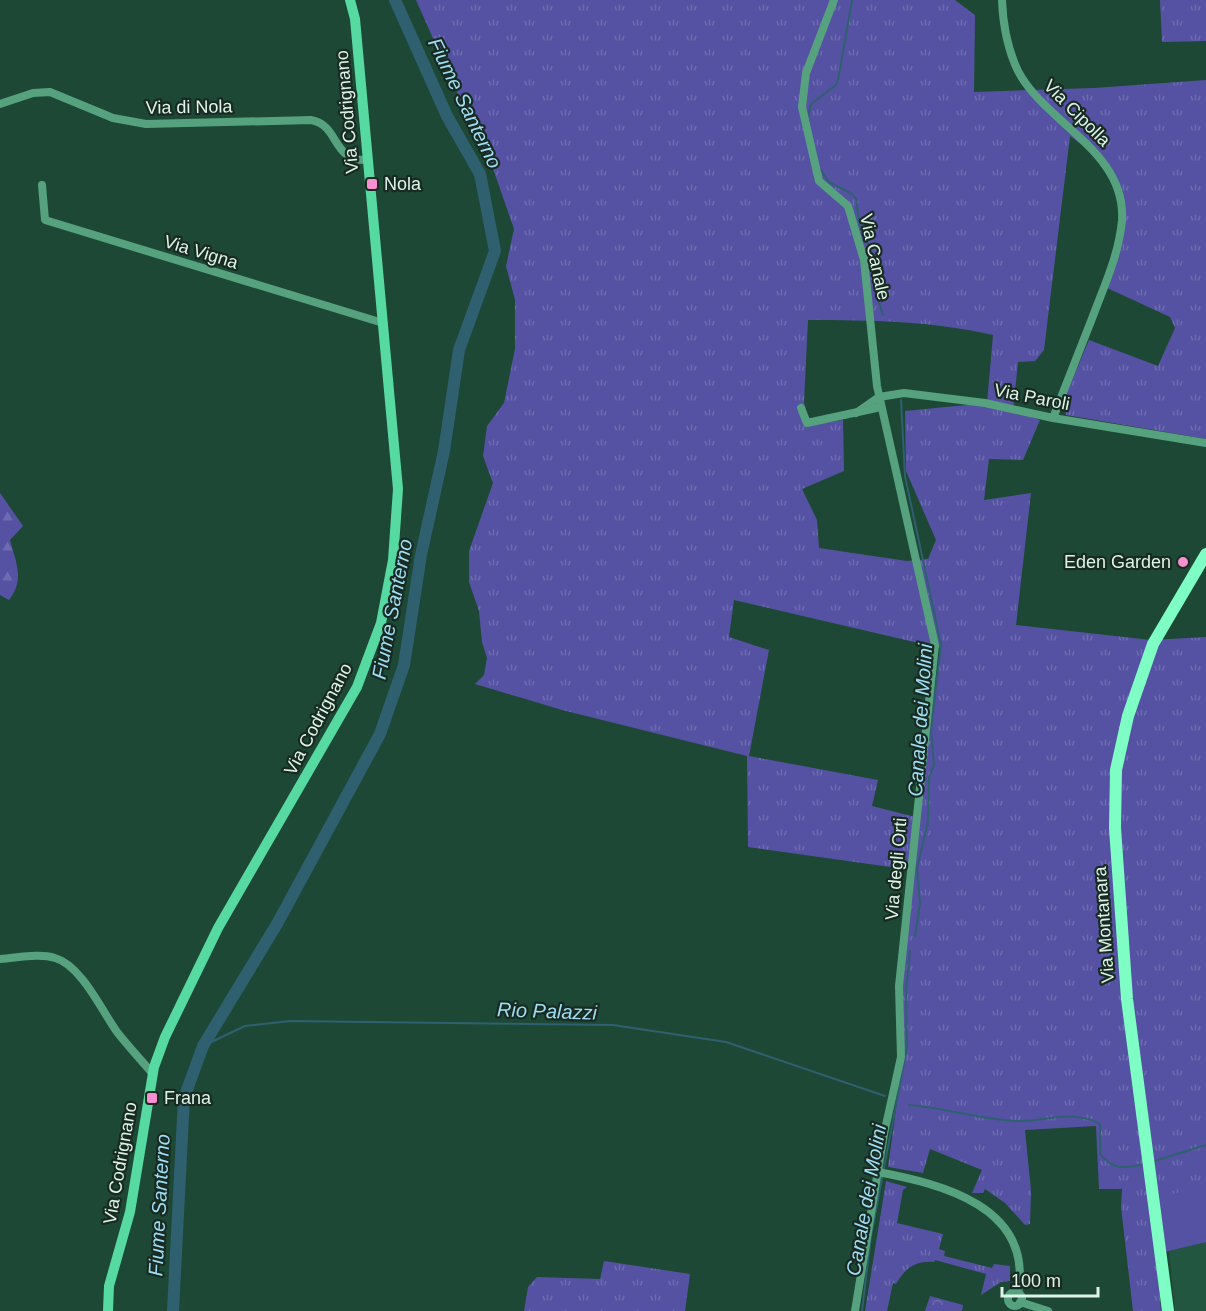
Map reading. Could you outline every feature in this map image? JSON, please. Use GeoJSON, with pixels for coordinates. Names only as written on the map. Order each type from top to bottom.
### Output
{"type":"FeatureCollection","features":[{"type":"Feature","properties":{"kind":"main road","name":"Via Montanara"},"geometry":{"type":"LineString","coordinates":[[1168,1311],[1127,999],[1115,828],[1116,770],[1128,716],[1153,644],[1206,554]]}},
{"type":"Feature","properties":{"kind":"street","name":"Via Codrignano"},"geometry":{"type":"LineString","coordinates":[[108,1311],[110,1286],[130,1212],[153,1074],[165,1037],[218,928],[357,687],[381,623],[393,560],[398,489],[355,20],[350,0]]}},
{"type":"Feature","properties":{"kind":"street","name":"Via Canale"},"geometry":{"type":"LineString","coordinates":[[834,0],[806,73],[802,107],[819,181],[844,201],[852,212],[871,302],[879,397]]}},
{"type":"Feature","properties":{"kind":"street","name":"Via Cipolla"},"geometry":{"type":"LineString","coordinates":[[1002,0],[1004,32],[1018,71],[1037,96],[1104,162],[1117,189],[1122,218],[1117,256],[1053,418]]}},
{"type":"Feature","properties":{"kind":"street","name":"Via di Nola"},"geometry":{"type":"LineString","coordinates":[[0,104],[33,93],[50,92],[102,114],[146,124],[311,120],[327,127],[344,154],[359,160],[368,160]]}},
{"type":"Feature","properties":{"kind":"street","name":"Via Vigna"},"geometry":{"type":"LineString","coordinates":[[42,185],[45,220],[383,323]]}},
{"type":"Feature","properties":{"kind":"street","name":"Via Paroli"},"geometry":{"type":"LineString","coordinates":[[856,413],[879,397],[904,393],[985,403],[1053,418],[1206,443]]}},
{"type":"Feature","properties":{"kind":"street","name":"Via degli Orti"},"geometry":{"type":"LineString","coordinates":[[855,1311],[883,1173],[901,1057],[899,986],[935,645],[879,397]]}},
{"type":"Feature","properties":{"kind":"street","name":"Via Paroli"},"geometry":{"type":"LineString","coordinates":[[801,408],[807,423],[881,407]]}},
{"type":"Feature","properties":{"kind":"street"},"geometry":{"type":"LineString","coordinates":[[0,959],[43,956],[57,958],[68,965],[98,1001],[117,1031],[153,1074]]}},
{"type":"Feature","properties":{"kind":"street"},"geometry":{"type":"LineString","coordinates":[[883,1173],[938,1185],[980,1205],[990,1213],[1003,1227],[1016,1250],[1020,1282],[1018,1293],[1012,1292],[1008,1297],[1015,1306],[1048,1311]]}},
{"type":"Feature","properties":{"kind":"shaded area"},"geometry":{"type":"Polygon","coordinates":[[[1206,1242],[1206,1311],[1175,1311],[1169,1251],[1206,1242]]]}},
{"type":"Feature","properties":{"kind":"green space"},"geometry":{"type":"Polygon","coordinates":[[[416,0],[955,0],[975,15],[974,92],[1094,88],[1206,80],[1206,439],[1066,415],[1064,399],[1089,340],[1158,366],[1175,328],[1170,317],[1105,287],[1117,259],[1120,198],[1099,158],[1070,136],[1044,350],[1035,361],[1018,362],[1013,411],[1040,420],[1023,460],[989,459],[984,500],[1031,493],[1016,625],[1151,640],[1206,637],[1206,1242],[1167,1251],[1158,1200],[1156,1254],[1161,1311],[1133,1311],[1121,1207],[1122,1189],[1099,1189],[1096,1126],[1025,1130],[1031,1191],[1030,1224],[1025,1225],[1005,1203],[985,1189],[983,1193],[972,1193],[982,1170],[930,1149],[923,1173],[888,1167],[902,1066],[899,986],[912,870],[748,847],[747,756],[562,710],[475,684],[484,675],[487,658],[482,642],[479,611],[469,582],[469,551],[493,483],[483,456],[487,426],[504,403],[515,349],[515,300],[506,266],[514,229],[490,160],[462,104],[416,0]],[[808,320],[804,402],[810,425],[843,420],[844,471],[802,489],[817,520],[819,548],[907,561],[928,559],[936,540],[906,471],[905,411],[987,403],[993,335],[924,324],[808,320]],[[734,600],[729,637],[769,650],[749,756],[878,780],[872,806],[919,818],[940,648],[734,600]]]}},
{"type":"Feature","properties":{"kind":"green space"},"geometry":{"type":"Polygon","coordinates":[[[1160,0],[1206,0],[1206,41],[1162,42],[1160,0]]]}},
{"type":"Feature","properties":{"kind":"green space"},"geometry":{"type":"Polygon","coordinates":[[[0,493],[23,526],[10,540],[17,564],[18,578],[9,600],[0,595],[0,493]]]}},
{"type":"Feature","properties":{"kind":"green space"},"geometry":{"type":"Polygon","coordinates":[[[886,1181],[907,1187],[903,1190],[897,1223],[943,1234],[939,1249],[945,1251],[944,1256],[992,1268],[994,1264],[1010,1266],[1010,1281],[1001,1282],[981,1295],[986,1274],[935,1260],[934,1262],[922,1262],[912,1266],[896,1284],[893,1283],[887,1311],[865,1311],[886,1181]]]}},
{"type":"Feature","properties":{"kind":"green space"},"geometry":{"type":"Polygon","coordinates":[[[1206,1183],[1206,1242],[1156,1254],[1150,1202],[1206,1183]]]}},
{"type":"Feature","properties":{"kind":"green space"},"geometry":{"type":"Polygon","coordinates":[[[604,1261],[690,1274],[685,1311],[524,1311],[528,1287],[537,1277],[600,1279],[604,1261]]]}},
{"type":"Feature","properties":{"kind":"green space"},"geometry":{"type":"Polygon","coordinates":[[[930,1296],[963,1305],[962,1311],[925,1311],[930,1296]]]}},
{"type":"Feature","properties":{"kind":"waterway","name":"Fiume Santerno"},"geometry":{"type":"LineString","coordinates":[[173,1311],[184,1098],[203,1046],[277,924],[380,734],[404,665],[421,555],[444,451],[459,350],[495,251],[480,174],[447,116],[395,0]]}},
{"type":"Feature","properties":{"kind":"waterway","name":"Canale dei Molini"},"geometry":{"type":"LineString","coordinates":[[808,117],[811,104],[836,85],[838,80],[852,0]]}},
{"type":"Feature","properties":{"kind":"waterway","name":"Canale dei Molini"},"geometry":{"type":"LineString","coordinates":[[820,169],[829,182],[852,194],[856,199],[860,226],[874,259],[875,290],[883,315]]}},
{"type":"Feature","properties":{"kind":"waterway","name":"Canale dei Molini"},"geometry":{"type":"LineString","coordinates":[[901,400],[905,476],[941,645],[931,730],[934,765],[929,777],[928,822],[917,868],[920,903],[915,936]]}},
{"type":"Feature","properties":{"kind":"waterway","name":"Canale dei Molini"},"geometry":{"type":"LineString","coordinates":[[862,1311],[871,1236],[907,1047],[906,990],[910,951]]}},
{"type":"Feature","properties":{"kind":"waterway","name":"Rio Palazzi"},"geometry":{"type":"LineString","coordinates":[[203,1046],[245,1026],[290,1021],[613,1025],[726,1042],[885,1096]]}},
{"type":"Feature","properties":{"kind":"waterway","name":"Rio Palazzi"},"geometry":{"type":"LineString","coordinates":[[909,1105],[980,1117],[1023,1121],[1082,1117],[1100,1124],[1100,1154],[1110,1163],[1119,1167],[1144,1164]]}},
{"type":"Feature","properties":{"kind":"waterway","name":"Rio Palazzi"},"geometry":{"type":"LineString","coordinates":[[1155,1161],[1206,1145]]}},
{"type":"Feature","properties":{"kind":"place","name":"Nola"},"geometry":{"type":"Point","coordinates":[372,184]}},
{"type":"Feature","properties":{"kind":"place","name":"Eden Garden"},"geometry":{"type":"Point","coordinates":[1183,562]}},
{"type":"Feature","properties":{"kind":"place","name":"Frana"},"geometry":{"type":"Point","coordinates":[152,1098]}}]}
